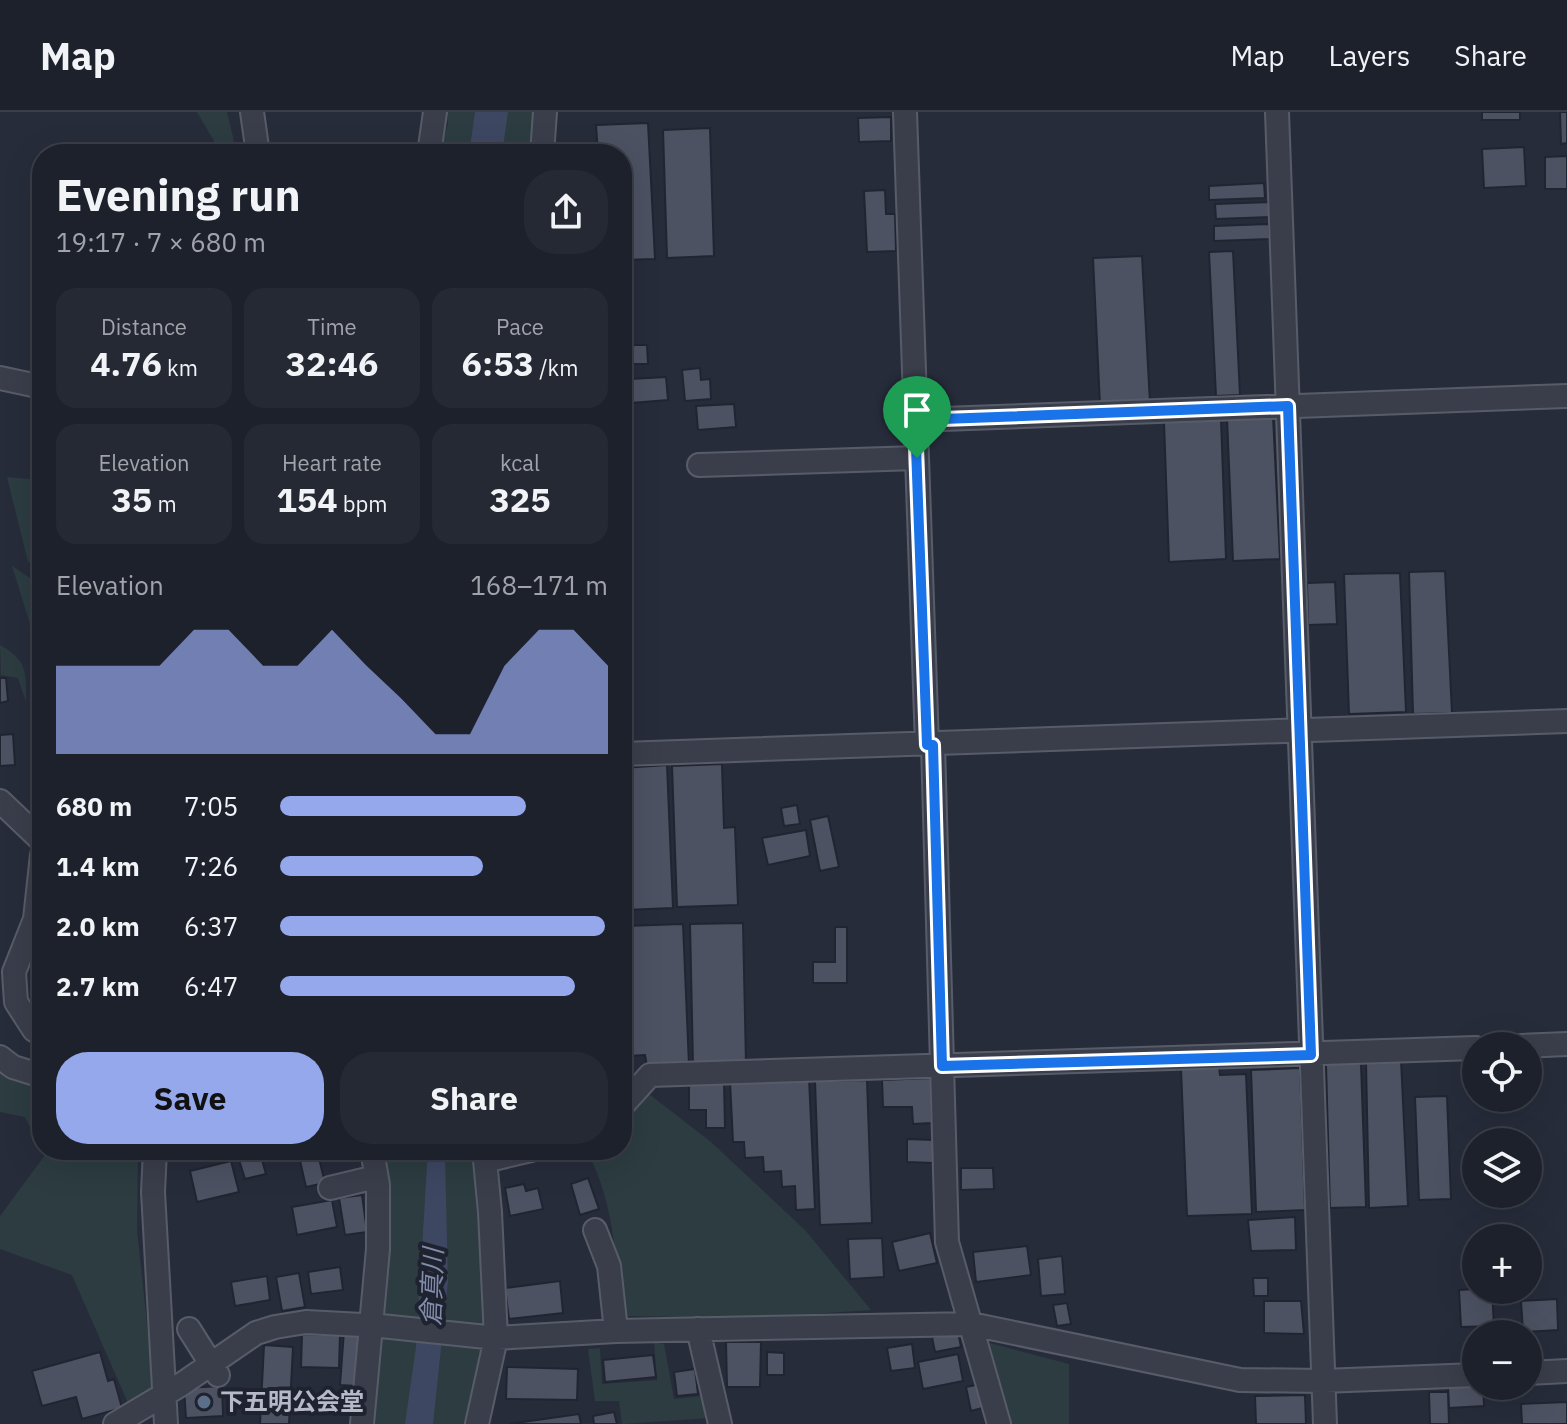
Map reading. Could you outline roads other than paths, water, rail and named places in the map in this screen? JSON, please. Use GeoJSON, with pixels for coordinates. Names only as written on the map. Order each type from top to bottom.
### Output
{"type":"FeatureCollection","features":[{"type":"Feature","properties":{"kind":"street"},"geometry":{"type":"LineString","coordinates":[[252,112],[257,144]]}},
{"type":"Feature","properties":{"kind":"street"},"geometry":{"type":"LineString","coordinates":[[430,144],[435,112]]}},
{"type":"Feature","properties":{"kind":"street"},"geometry":{"type":"LineString","coordinates":[[543,144],[545,112]]}},
{"type":"Feature","properties":{"kind":"street"},"geometry":{"type":"LineString","coordinates":[[905,112],[947,1242],[971,1324],[991,1420]]}},
{"type":"Feature","properties":{"kind":"street"},"geometry":{"type":"LineString","coordinates":[[1277,112],[1325,1424]]}},
{"type":"Feature","properties":{"kind":"street"},"geometry":{"type":"LineString","coordinates":[[0,378],[32,385]]}},
{"type":"Feature","properties":{"kind":"street"},"geometry":{"type":"LineString","coordinates":[[915,420],[1567,396]]}},
{"type":"Feature","properties":{"kind":"street"},"geometry":{"type":"LineString","coordinates":[[699,465],[917,458]]}},
{"type":"Feature","properties":{"kind":"street"},"geometry":{"type":"LineString","coordinates":[[632,754],[1567,721]]}},
{"type":"Feature","properties":{"kind":"street"},"geometry":{"type":"LineString","coordinates":[[0,801],[32,831]]}},
{"type":"Feature","properties":{"kind":"street"},"geometry":{"type":"LineString","coordinates":[[32,927],[14,972],[16,1002],[32,1027]]}},
{"type":"Feature","properties":{"kind":"street"},"geometry":{"type":"LineString","coordinates":[[1542,1045],[1567,1044]]}},
{"type":"Feature","properties":{"kind":"street"},"geometry":{"type":"LineString","coordinates":[[632,1095],[650,1075],[1462,1049]]}},
{"type":"Feature","properties":{"kind":"street"},"geometry":{"type":"LineString","coordinates":[[0,1057],[13,1067],[32,1073]]}},
{"type":"Feature","properties":{"kind":"street"},"geometry":{"type":"LineString","coordinates":[[155,1160],[153,1192],[166,1424]]}},
{"type":"Feature","properties":{"kind":"street"},"geometry":{"type":"LineString","coordinates":[[362,1424],[375,1326],[378,1249],[373,1160]]}},
{"type":"Feature","properties":{"kind":"street"},"geometry":{"type":"LineString","coordinates":[[477,1424],[496,1338],[485,1160]]}},
{"type":"Feature","properties":{"kind":"street"},"geometry":{"type":"LineString","coordinates":[[330,1188],[376,1177]]}},
{"type":"Feature","properties":{"kind":"street"},"geometry":{"type":"LineString","coordinates":[[595,1230],[609,1266],[616,1331]]}},
{"type":"Feature","properties":{"kind":"street"},"geometry":{"type":"LineString","coordinates":[[115,1424],[164,1394],[214,1371],[256,1333],[306,1322],[496,1338],[616,1331],[971,1324],[1240,1380],[1323,1381],[1462,1376]]}},
{"type":"Feature","properties":{"kind":"street"},"geometry":{"type":"LineString","coordinates":[[189,1329],[214,1371]]}},
{"type":"Feature","properties":{"kind":"street"},"geometry":{"type":"LineString","coordinates":[[698,1329],[720,1424]]}},
{"type":"Feature","properties":{"kind":"street"},"geometry":{"type":"LineString","coordinates":[[1542,1372],[1567,1371]]}},
{"type":"Feature","properties":{"kind":"water"},"geometry":{"type":"Polygon","coordinates":[[[475,112],[508,112],[503,144],[470,144],[475,112]]]}},
{"type":"Feature","properties":{"kind":"water","name":"倉真川"},"geometry":{"type":"Polygon","coordinates":[[[427,1160],[445,1160],[448,1282],[433,1424],[405,1424],[416,1347],[427,1160]]]}},
{"type":"Feature","properties":{"kind":"place","name":"下五明公会堂"},"geometry":{"type":"Point","coordinates":[204,1402]}}]}
